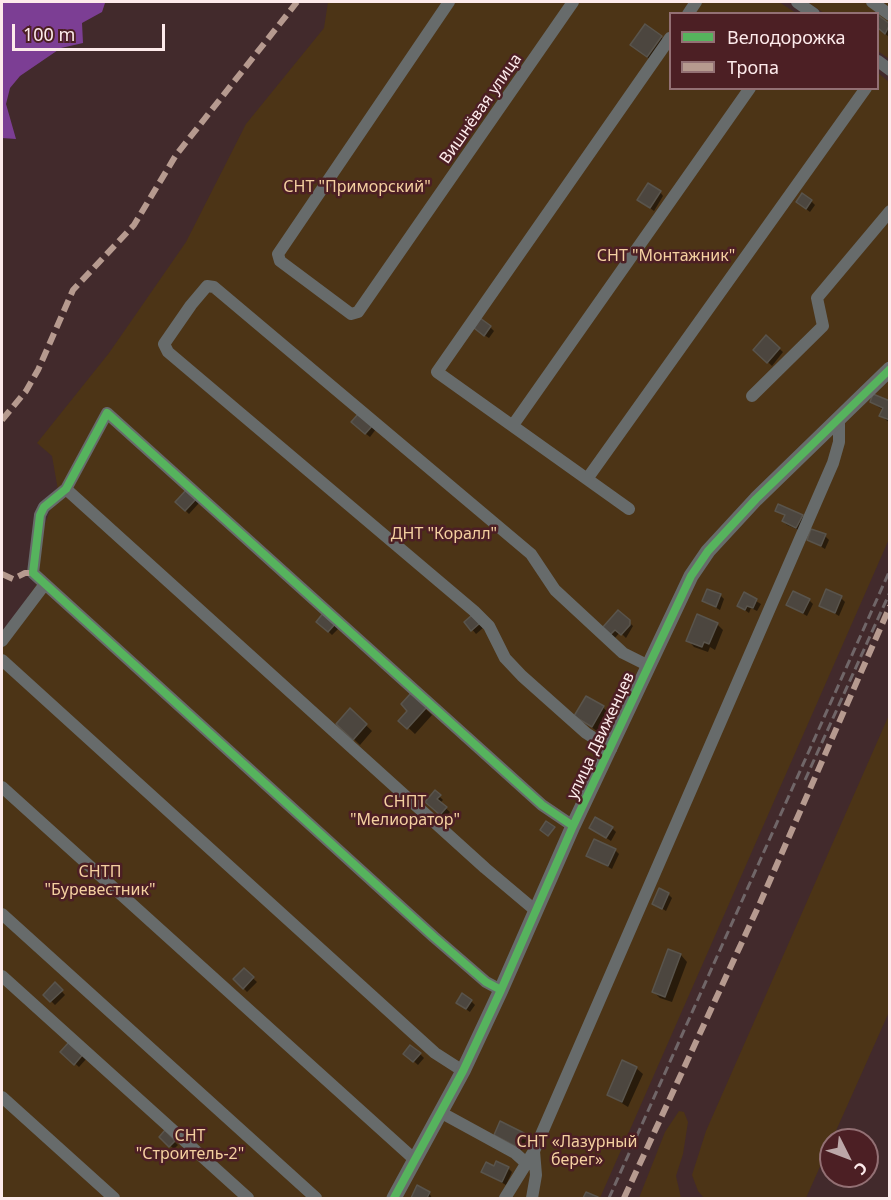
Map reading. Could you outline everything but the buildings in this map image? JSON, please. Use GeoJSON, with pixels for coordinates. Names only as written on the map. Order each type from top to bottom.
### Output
{"type":"FeatureCollection","features":[{"type":"Feature","properties":{"kind":"street","name":"Вишнёвая улица"},"geometry":{"type":"LineString","coordinates":[[449,2],[278,254],[280,261],[351,314],[358,312],[573,2]]}},
{"type":"Feature","properties":{"kind":"street"},"geometry":{"type":"LineString","coordinates":[[872,2],[890,15]]}},
{"type":"Feature","properties":{"kind":"street"},"geometry":{"type":"LineString","coordinates":[[629,509],[437,372],[669,39]]}},
{"type":"Feature","properties":{"kind":"street"},"geometry":{"type":"LineString","coordinates":[[513,425],[749,90]]}},
{"type":"Feature","properties":{"kind":"street"},"geometry":{"type":"LineString","coordinates":[[587,479],[865,90]]}},
{"type":"Feature","properties":{"kind":"street"},"geometry":{"type":"LineString","coordinates":[[752,396],[823,326],[817,298],[890,211]]}},
{"type":"Feature","properties":{"kind":"street"},"geometry":{"type":"LineString","coordinates":[[611,749],[586,734],[522,676],[505,658],[489,626],[474,611],[168,352],[164,344],[191,305],[207,286],[214,287],[531,554],[551,585],[623,653],[649,666]]}},
{"type":"Feature","properties":{"kind":"street","name":"улица Движенцев"},"geometry":{"type":"LineString","coordinates":[[394,1198],[463,1071],[573,826],[684,589],[701,560],[756,499],[890,369]]}},
{"type":"Feature","properties":{"kind":"street"},"geometry":{"type":"LineString","coordinates":[[501,990],[474,972],[33,573],[37,528],[44,507],[66,489],[89,442],[107,413],[542,805],[573,826]]}},
{"type":"Feature","properties":{"kind":"street"},"geometry":{"type":"LineString","coordinates":[[505,1198],[525,1162],[534,1151],[836,456],[839,419]]}},
{"type":"Feature","properties":{"kind":"street"},"geometry":{"type":"LineString","coordinates":[[66,489],[484,868],[536,910]]}},
{"type":"Feature","properties":{"kind":"street"},"geometry":{"type":"LineString","coordinates":[[2,641],[45,584]]}},
{"type":"Feature","properties":{"kind":"street"},"geometry":{"type":"LineString","coordinates":[[2,660],[435,1053],[463,1071]]}},
{"type":"Feature","properties":{"kind":"street"},"geometry":{"type":"LineString","coordinates":[[2,787],[414,1159]]}},
{"type":"Feature","properties":{"kind":"street"},"geometry":{"type":"LineString","coordinates":[[2,914],[316,1198]]}},
{"type":"Feature","properties":{"kind":"street"},"geometry":{"type":"LineString","coordinates":[[2,975],[248,1198]]}},
{"type":"Feature","properties":{"kind":"street"},"geometry":{"type":"LineString","coordinates":[[2,1097],[114,1198]]}},
{"type":"Feature","properties":{"kind":"street"},"geometry":{"type":"LineString","coordinates":[[440,1112],[514,1153],[525,1162]]}},
{"type":"Feature","properties":{"kind":"street"},"geometry":{"type":"LineString","coordinates":[[532,1198],[535,1183],[534,1151]]}},
{"type":"Feature","properties":{"kind":"green space"},"geometry":{"type":"Polygon","coordinates":[[[328,2],[779,2],[794,12],[669,12],[669,90],[879,90],[879,74],[889,82],[889,539],[600,1198],[2,1198],[2,636],[36,585],[41,534],[58,490],[52,456],[37,443],[109,353],[186,242],[246,124],[324,28],[328,2]]]}},
{"type":"Feature","properties":{"kind":"green space"},"geometry":{"type":"Polygon","coordinates":[[[807,2],[889,2],[889,59],[879,52],[879,12],[822,12],[807,2]]]}},
{"type":"Feature","properties":{"kind":"green space"},"geometry":{"type":"Polygon","coordinates":[[[889,715],[889,1012],[837,1128],[819,1128],[819,1169],[806,1198],[704,1198],[698,1191],[692,1175],[706,1131],[889,715]]]}},
{"type":"Feature","properties":{"kind":"green space"},"geometry":{"type":"Polygon","coordinates":[[[679,1111],[684,1112],[688,1122],[683,1154],[676,1176],[681,1198],[639,1198],[665,1132],[679,1111]]]}},
{"type":"Feature","properties":{"kind":"shaded area"},"geometry":{"type":"Polygon","coordinates":[[[2,2],[105,3],[102,12],[82,23],[83,43],[61,48],[20,76],[10,88],[6,104],[16,139],[2,138],[2,2]]]}},
{"type":"Feature","properties":{"kind":"railway"},"geometry":{"type":"LineString","coordinates":[[609,1198],[890,570]]}},
{"type":"Feature","properties":{"kind":"railway"},"geometry":{"type":"LineString","coordinates":[[805,780],[890,592]]}},
{"type":"Feature","properties":{"kind":"marked path"},"geometry":{"type":"LineString","coordinates":[[2,420],[26,391],[38,370],[73,290],[134,225],[176,155],[297,2]]}},
{"type":"Feature","properties":{"kind":"marked path"},"geometry":{"type":"LineString","coordinates":[[2,574],[13,579],[25,573],[33,573]]}},
{"type":"Feature","properties":{"kind":"marked path"},"geometry":{"type":"LineString","coordinates":[[624,1198],[760,903],[890,606]]}},
{"type":"Feature","properties":{"kind":"cycle path"},"geometry":{"type":"LineString","coordinates":[[394,1198],[463,1071],[573,826],[691,576],[708,551],[756,499],[890,369]]}},
{"type":"Feature","properties":{"kind":"cycle path"},"geometry":{"type":"LineString","coordinates":[[501,990],[486,982],[434,937],[33,573],[40,515],[44,507],[66,489],[107,413],[542,805],[573,826]]}},
{"type":"Feature","properties":{"kind":"park label","name":"СНТ \"Приморский\""},"geometry":{"type":"Point","coordinates":[357,187]}},
{"type":"Feature","properties":{"kind":"park label","name":"СНТ \"Монтажник\""},"geometry":{"type":"Point","coordinates":[666,256]}},
{"type":"Feature","properties":{"kind":"park label","name":"ДНТ \"Коралл\""},"geometry":{"type":"Point","coordinates":[444,534]}},
{"type":"Feature","properties":{"kind":"park label","name":"СНПТ \"Мелиоратор\""},"geometry":{"type":"Point","coordinates":[405,811]}},
{"type":"Feature","properties":{"kind":"park label","name":"СНТП \"Буревестник\""},"geometry":{"type":"Point","coordinates":[100,881]}},
{"type":"Feature","properties":{"kind":"park label","name":"СНТ \"Строитель-2\""},"geometry":{"type":"Point","coordinates":[190,1145]}},
{"type":"Feature","properties":{"kind":"park label","name":"СНТ «Лазурный берег»"},"geometry":{"type":"Point","coordinates":[577,1151]}}]}
